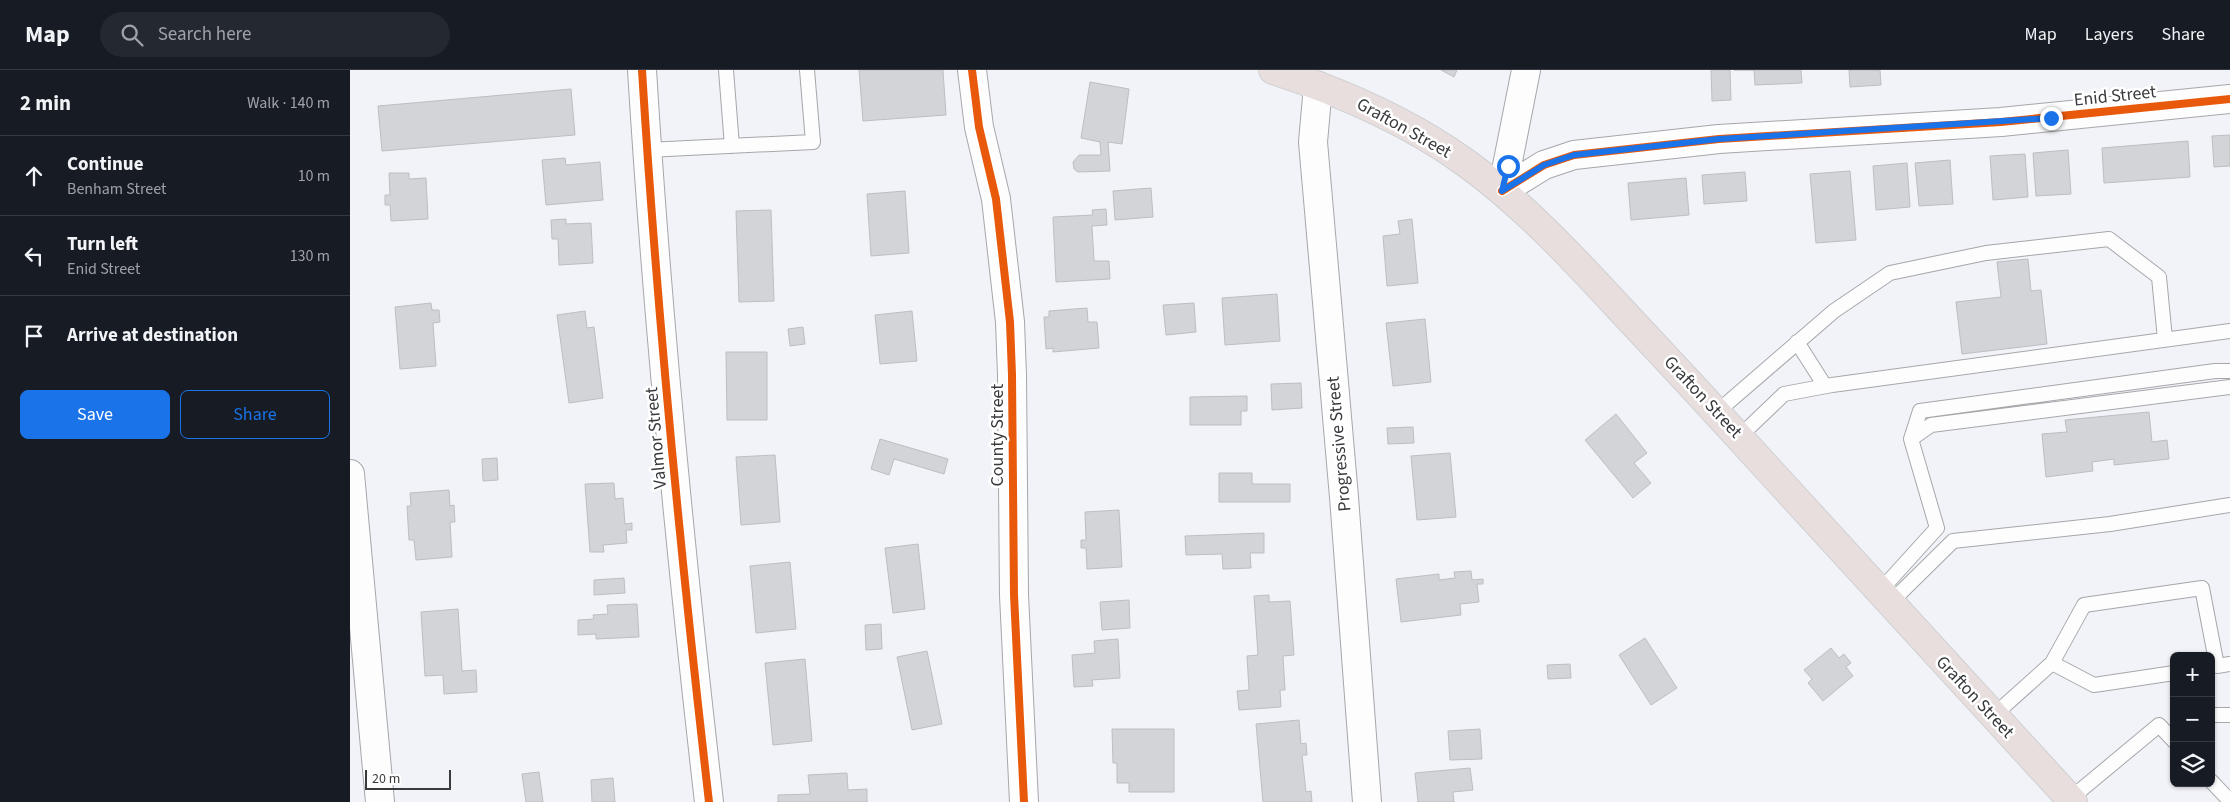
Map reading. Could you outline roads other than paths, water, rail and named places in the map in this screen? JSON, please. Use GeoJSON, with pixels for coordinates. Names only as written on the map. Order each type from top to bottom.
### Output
{"type":"FeatureCollection","features":[{"type":"Feature","properties":{"kind":"highway","name":"Grafton Street"},"geometry":{"type":"LineString","coordinates":[[1273,70],[1318,86],[1380,112],[1423,135],[1464,162],[1502,191],[1568,254],[1717,412],[1885,598],[2072,800]]}},
{"type":"Feature","properties":{"kind":"street","name":"Valmor Street"},"geometry":{"type":"LineString","coordinates":[[642,70],[677,510],[708,802]]}},
{"type":"Feature","properties":{"kind":"street","name":"County Street"},"geometry":{"type":"LineString","coordinates":[[972,70],[979,127],[996,199],[1010,322],[1014,595],[1024,802]]}},
{"type":"Feature","properties":{"kind":"street"},"geometry":{"type":"LineString","coordinates":[[1502,191],[1526,70]]}},
{"type":"Feature","properties":{"kind":"street","name":"Progressive Street"},"geometry":{"type":"LineString","coordinates":[[1318,86],[1313,142],[1344,497],[1367,802]]}},
{"type":"Feature","properties":{"kind":"street","name":"Enid Street"},"geometry":{"type":"LineString","coordinates":[[1502,191],[1544,165],[1574,155],[1719,139],[2009,121],[2230,99]]}},
{"type":"Feature","properties":{"kind":"street"},"geometry":{"type":"LineString","coordinates":[[350,474],[380,802]]}},
{"type":"Feature","properties":{"kind":"lane"},"geometry":{"type":"LineString","coordinates":[[726,70],[732,146]]}},
{"type":"Feature","properties":{"kind":"lane"},"geometry":{"type":"LineString","coordinates":[[647,150],[813,142],[807,70]]}},
{"type":"Feature","properties":{"kind":"lane"},"geometry":{"type":"LineString","coordinates":[[1717,412],[1834,311],[1890,273],[1986,253],[2109,239],[2159,276],[2166,339]]}},
{"type":"Feature","properties":{"kind":"lane"},"geometry":{"type":"LineString","coordinates":[[1739,437],[1784,394],[1825,386],[2166,339],[2230,332]]}},
{"type":"Feature","properties":{"kind":"lane"},"geometry":{"type":"LineString","coordinates":[[1797,342],[1825,386]]}},
{"type":"Feature","properties":{"kind":"lane"},"geometry":{"type":"LineString","coordinates":[[1885,598],[1937,528],[1910,439],[1920,411],[2216,371],[2230,371]]}},
{"type":"Feature","properties":{"kind":"lane"},"geometry":{"type":"LineString","coordinates":[[1910,439],[1931,426],[2230,387]]}},
{"type":"Feature","properties":{"kind":"lane"},"geometry":{"type":"LineString","coordinates":[[1885,598],[1953,541],[2110,524],[2230,505]]}},
{"type":"Feature","properties":{"kind":"lane"},"geometry":{"type":"LineString","coordinates":[[1993,716],[2052,663],[2084,605],[2202,588],[2220,666]]}},
{"type":"Feature","properties":{"kind":"lane"},"geometry":{"type":"LineString","coordinates":[[2052,663],[2094,685],[2170,674]]}},
{"type":"Feature","properties":{"kind":"lane"},"geometry":{"type":"LineString","coordinates":[[2215,715],[2230,714]]}},
{"type":"Feature","properties":{"kind":"lane"},"geometry":{"type":"LineString","coordinates":[[2072,800],[2159,725],[2169,727]]}},
{"type":"Feature","properties":{"kind":"lane"},"geometry":{"type":"LineString","coordinates":[[2215,785],[2230,801]]}}]}
